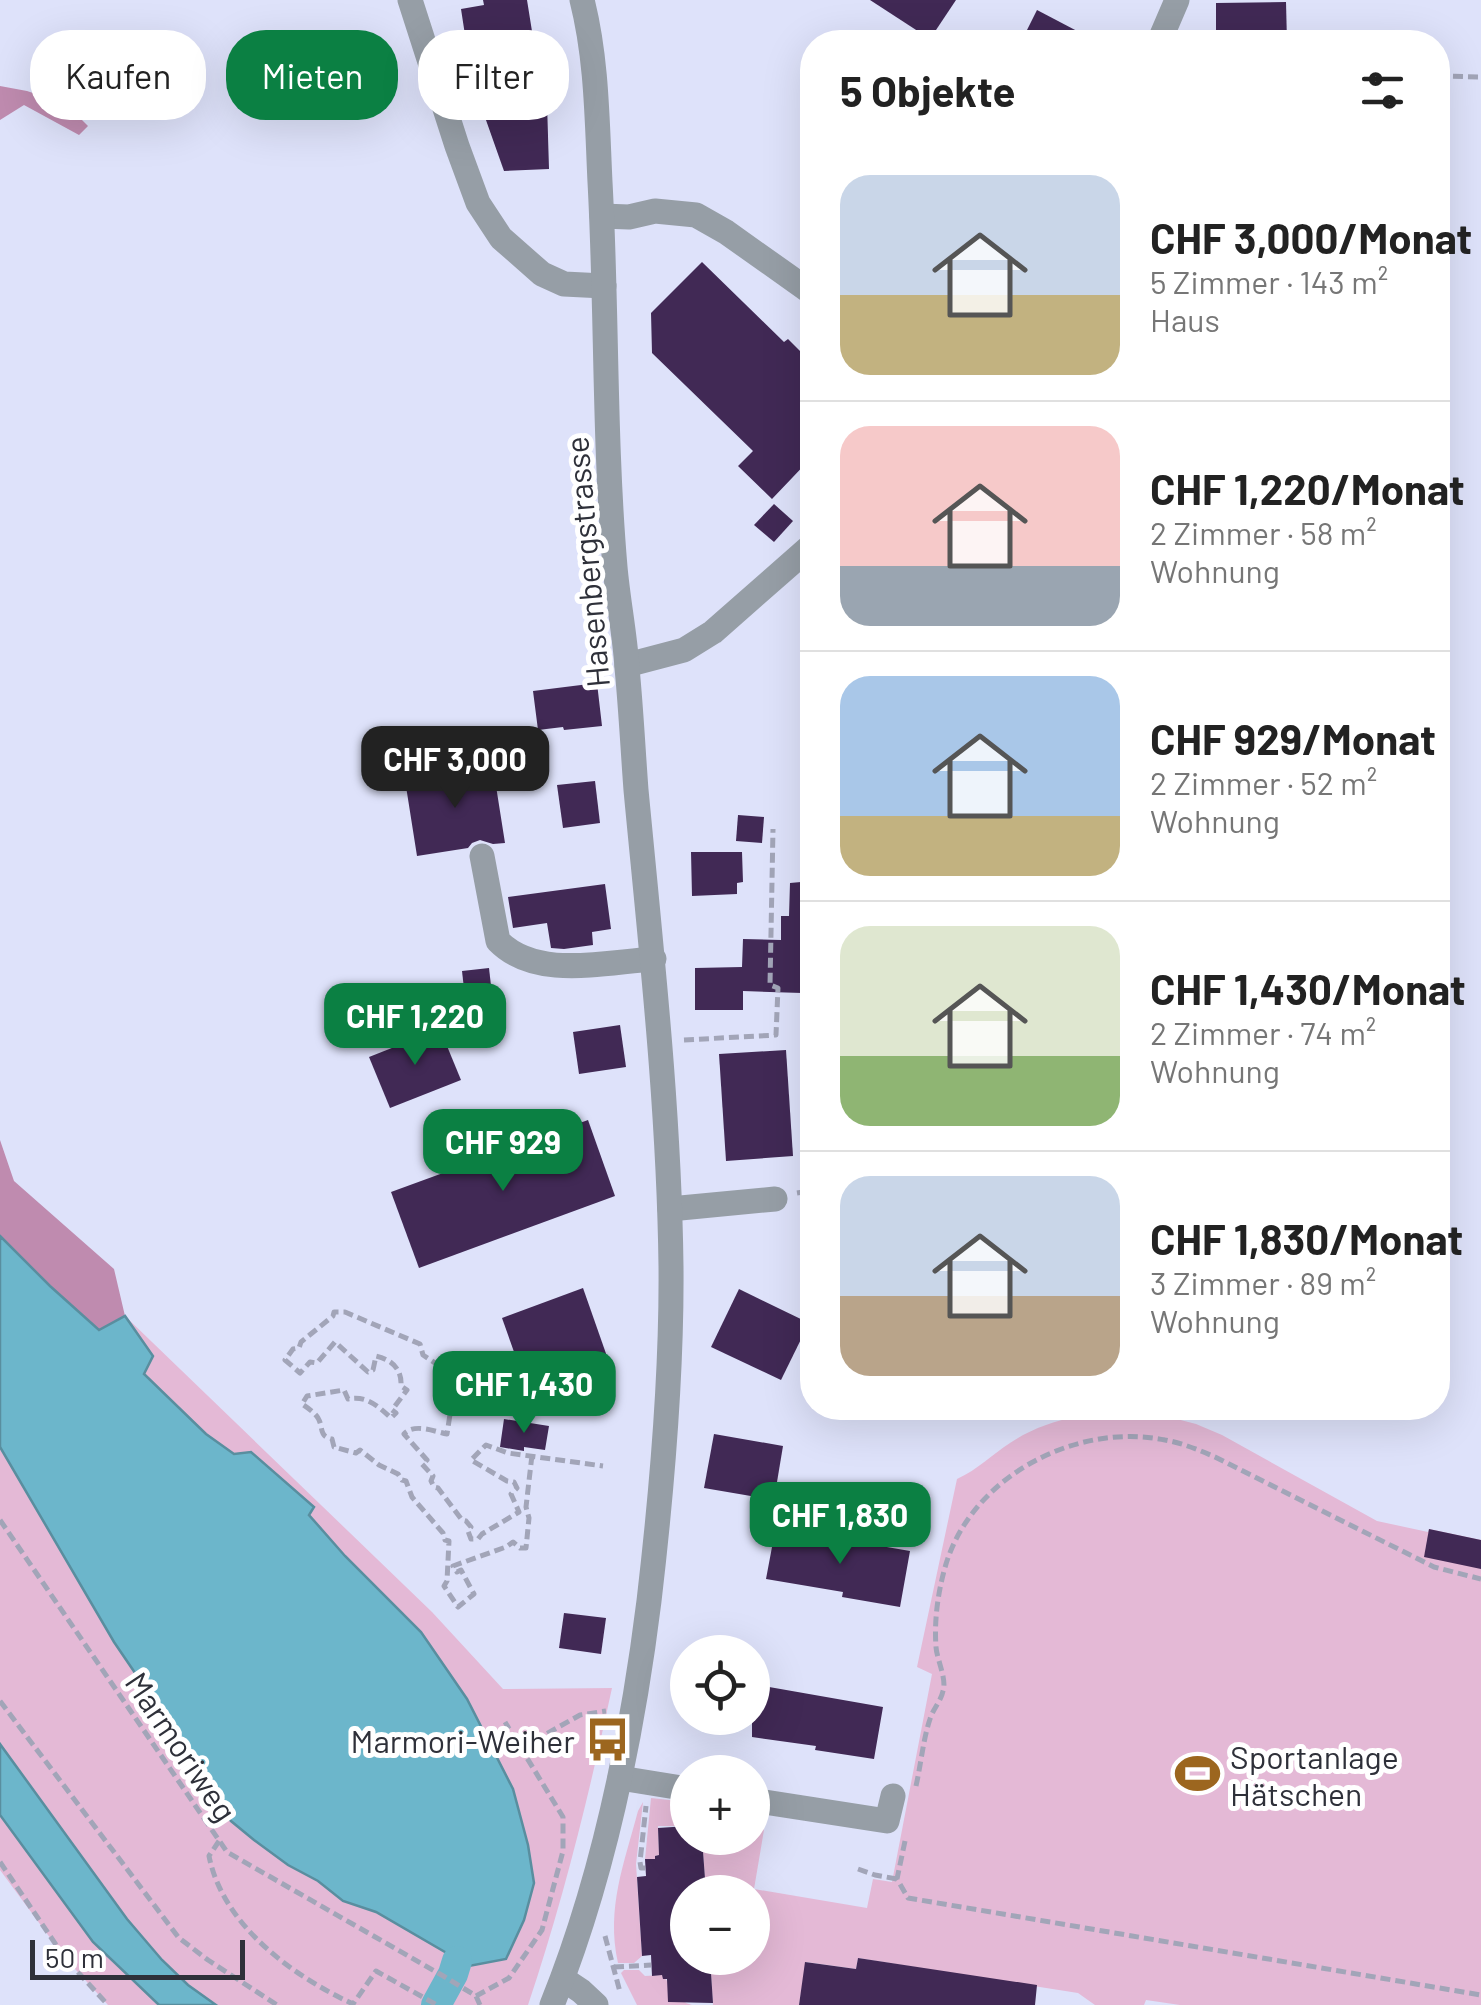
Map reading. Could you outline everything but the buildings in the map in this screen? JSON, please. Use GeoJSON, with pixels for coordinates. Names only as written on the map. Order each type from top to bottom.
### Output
{"type":"FeatureCollection","features":[{"type":"Feature","properties":{"kind":"street"},"geometry":{"type":"LineString","coordinates":[[410,0],[478,203],[500,238],[542,274],[564,284],[604,286]]}},
{"type":"Feature","properties":{"kind":"street","name":"Hasenbergstrasse"},"geometry":{"type":"LineString","coordinates":[[552,2005],[581,1926],[634,1711],[664,1460],[671,1274],[654,959],[616,568],[604,368],[595,76],[591,34],[582,0]]}},
{"type":"Feature","properties":{"kind":"street"},"geometry":{"type":"LineString","coordinates":[[1164,30],[1177,0]]}},
{"type":"Feature","properties":{"kind":"street"},"geometry":{"type":"LineString","coordinates":[[602,216],[696,214],[800,285]]}},
{"type":"Feature","properties":{"kind":"street"},"geometry":{"type":"LineString","coordinates":[[627,665],[684,650],[713,632],[800,555]]}},
{"type":"Feature","properties":{"kind":"street"},"geometry":{"type":"LineString","coordinates":[[482,856],[498,941],[508,951],[550,966],[654,959]]}},
{"type":"Feature","properties":{"kind":"street"},"geometry":{"type":"LineString","coordinates":[[670,1209],[775,1199]]}},
{"type":"Feature","properties":{"kind":"street"},"geometry":{"type":"LineString","coordinates":[[620,1778],[670,1786]]}},
{"type":"Feature","properties":{"kind":"street"},"geometry":{"type":"LineString","coordinates":[[770,1803],[887,1821],[904,1792]]}},
{"type":"Feature","properties":{"kind":"street"},"geometry":{"type":"LineString","coordinates":[[563,1980],[596,2005]]}},
{"type":"Feature","properties":{"kind":"path"},"geometry":{"type":"LineString","coordinates":[[1450,76],[1481,77]]}},
{"type":"Feature","properties":{"kind":"path"},"geometry":{"type":"LineString","coordinates":[[659,1041],[776,1035],[778,988],[770,985],[773,829]]}},
{"type":"Feature","properties":{"kind":"path"},"geometry":{"type":"LineString","coordinates":[[532,1455],[526,1548],[513,1542],[454,1566],[474,1594],[458,1607],[444,1586],[449,1542],[412,1497],[406,1480],[360,1450],[356,1454],[334,1446],[332,1439],[322,1434],[318,1418],[302,1404],[307,1396],[344,1390],[348,1399],[374,1402],[390,1418],[406,1390],[401,1386],[398,1368],[376,1356],[368,1372],[335,1342],[317,1363],[310,1362],[300,1374],[286,1360],[334,1312],[345,1312],[420,1344],[423,1355],[458,1378],[450,1390],[447,1434],[415,1428],[404,1434],[427,1460],[422,1464],[433,1476],[432,1484],[471,1528],[468,1530],[472,1540],[478,1540],[519,1512],[512,1500],[511,1494],[517,1488],[514,1482],[507,1482],[471,1460],[486,1445],[508,1453],[532,1455],[603,1466]]}},
{"type":"Feature","properties":{"kind":"path"},"geometry":{"type":"LineString","coordinates":[[904,1792],[945,1688],[936,1647],[936,1620],[950,1554],[972,1516],[1001,1483],[1060,1449],[1082,1441],[1120,1437],[1162,1439],[1189,1446],[1434,1567],[1481,1579]]}},
{"type":"Feature","properties":{"kind":"path","name":"Marmoriweg"},"geometry":{"type":"LineString","coordinates":[[0,1520],[227,1852],[476,1996]]}},
{"type":"Feature","properties":{"kind":"path"},"geometry":{"type":"LineString","coordinates":[[0,1701],[179,1938],[278,2005]]}},
{"type":"Feature","properties":{"kind":"path"},"geometry":{"type":"LineString","coordinates":[[521,1748],[580,1715],[634,1711]]}},
{"type":"Feature","properties":{"kind":"path"},"geometry":{"type":"LineString","coordinates":[[480,2005],[476,1996],[509,1978],[542,1930],[563,1851],[563,1817],[505,1722]]}},
{"type":"Feature","properties":{"kind":"path"},"geometry":{"type":"LineString","coordinates":[[645,1868],[641,1868],[640,1862],[650,1783]]}},
{"type":"Feature","properties":{"kind":"path"},"geometry":{"type":"LineString","coordinates":[[219,1841],[210,1856],[226,1901],[258,1939],[301,1975],[353,2004],[376,1971],[434,2003]]}},
{"type":"Feature","properties":{"kind":"path"},"geometry":{"type":"LineString","coordinates":[[905,1841],[897,1879],[908,1898],[1481,1995]]}},
{"type":"Feature","properties":{"kind":"path"},"geometry":{"type":"LineString","coordinates":[[0,1862],[64,1958],[108,2005]]}},
{"type":"Feature","properties":{"kind":"path"},"geometry":{"type":"LineString","coordinates":[[858,1869],[897,1879]]}},
{"type":"Feature","properties":{"kind":"path"},"geometry":{"type":"LineString","coordinates":[[581,1926],[605,1935],[620,1993],[612,2005]]}},
{"type":"Feature","properties":{"kind":"path"},"geometry":{"type":"LineString","coordinates":[[614,1967],[651,1965]]}},
{"type":"Feature","properties":{"kind":"shaded area"},"geometry":{"type":"Polygon","coordinates":[[[0,86],[30,92],[30,108],[24,105],[0,120],[0,86]]]}},
{"type":"Feature","properties":{"kind":"shaded area"},"geometry":{"type":"Polygon","coordinates":[[[52,120],[82,120],[88,126],[79,135],[52,120]]]}},
{"type":"Feature","properties":{"kind":"shaded area"},"geometry":{"type":"Polygon","coordinates":[[[0,1140],[14,1181],[114,1269],[125,1316],[100,1330],[0,1236],[0,1140]]]}},
{"type":"Feature","properties":{"kind":"shaded area"},"geometry":{"type":"Polygon","coordinates":[[[0,1236],[99,1330],[125,1316],[432,1612],[503,1689],[612,1688],[574,1848],[528,2005],[108,2005],[65,1958],[0,1870],[0,1236]]]}},
{"type":"Feature","properties":{"kind":"shaded area","name":"Sportanlage Hätschen"},"geometry":{"type":"Polygon","coordinates":[[[1062,1420],[1181,1420],[1222,1435],[1377,1521],[1481,1540],[1481,2005],[1180,2005],[1146,2000],[1144,2005],[1095,2005],[1078,1993],[858,1958],[856,1969],[806,1962],[799,2005],[713,2005],[711,1975],[770,1975],[770,1892],[867,1908],[873,1879],[892,1882],[932,1674],[917,1667],[957,1479],[1041,1427],[1062,1420]]]}},
{"type":"Feature","properties":{"kind":"shaded area"},"geometry":{"type":"Polygon","coordinates":[[[651,1798],[670,1800],[670,1826],[658,1826],[659,1855],[645,1859],[651,1798]]]}},
{"type":"Feature","properties":{"kind":"shaded area"},"geometry":{"type":"Polygon","coordinates":[[[643,1802],[636,1864],[642,1956],[634,1963],[618,1963],[615,1905],[627,1849],[643,1802]]]}},
{"type":"Feature","properties":{"kind":"shaded area","name":"Sportanlage Hätschen"},"geometry":{"type":"Polygon","coordinates":[[[703,1855],[760,1855],[756,1875],[705,1875],[703,1855]]]}},
{"type":"Feature","properties":{"kind":"shaded area"},"geometry":{"type":"Polygon","coordinates":[[[639,1970],[645,1976],[662,1975],[692,2005],[637,2005],[621,1973],[639,1970]]]}},
{"type":"Feature","properties":{"kind":"water"},"geometry":{"type":"Polygon","coordinates":[[[0,1236],[99,1330],[125,1316],[153,1356],[144,1374],[206,1434],[234,1454],[251,1452],[314,1507],[309,1515],[421,1632],[467,1699],[513,1789],[528,1845],[534,1883],[524,1920],[506,1959],[469,1966],[376,1912],[343,1901],[254,1840],[215,1802],[165,1717],[114,1642],[0,1447],[0,1236]]]}},
{"type":"Feature","properties":{"kind":"water"},"geometry":{"type":"Polygon","coordinates":[[[0,1744],[127,1919],[162,1960],[216,2005],[159,2005],[93,1942],[0,1815],[0,1744]]]}},
{"type":"Feature","properties":{"kind":"waterway"},"geometry":{"type":"LineString","coordinates":[[436,2005],[457,1961]]}},
{"type":"Feature","properties":{"kind":"place","name":"Marmori-Weiher"},"geometry":{"type":"Point","coordinates":[608,1740]}},
{"type":"Feature","properties":{"kind":"place","name":"Sportanlage Hätschen"},"geometry":{"type":"Point","coordinates":[1197,1774]}}]}
